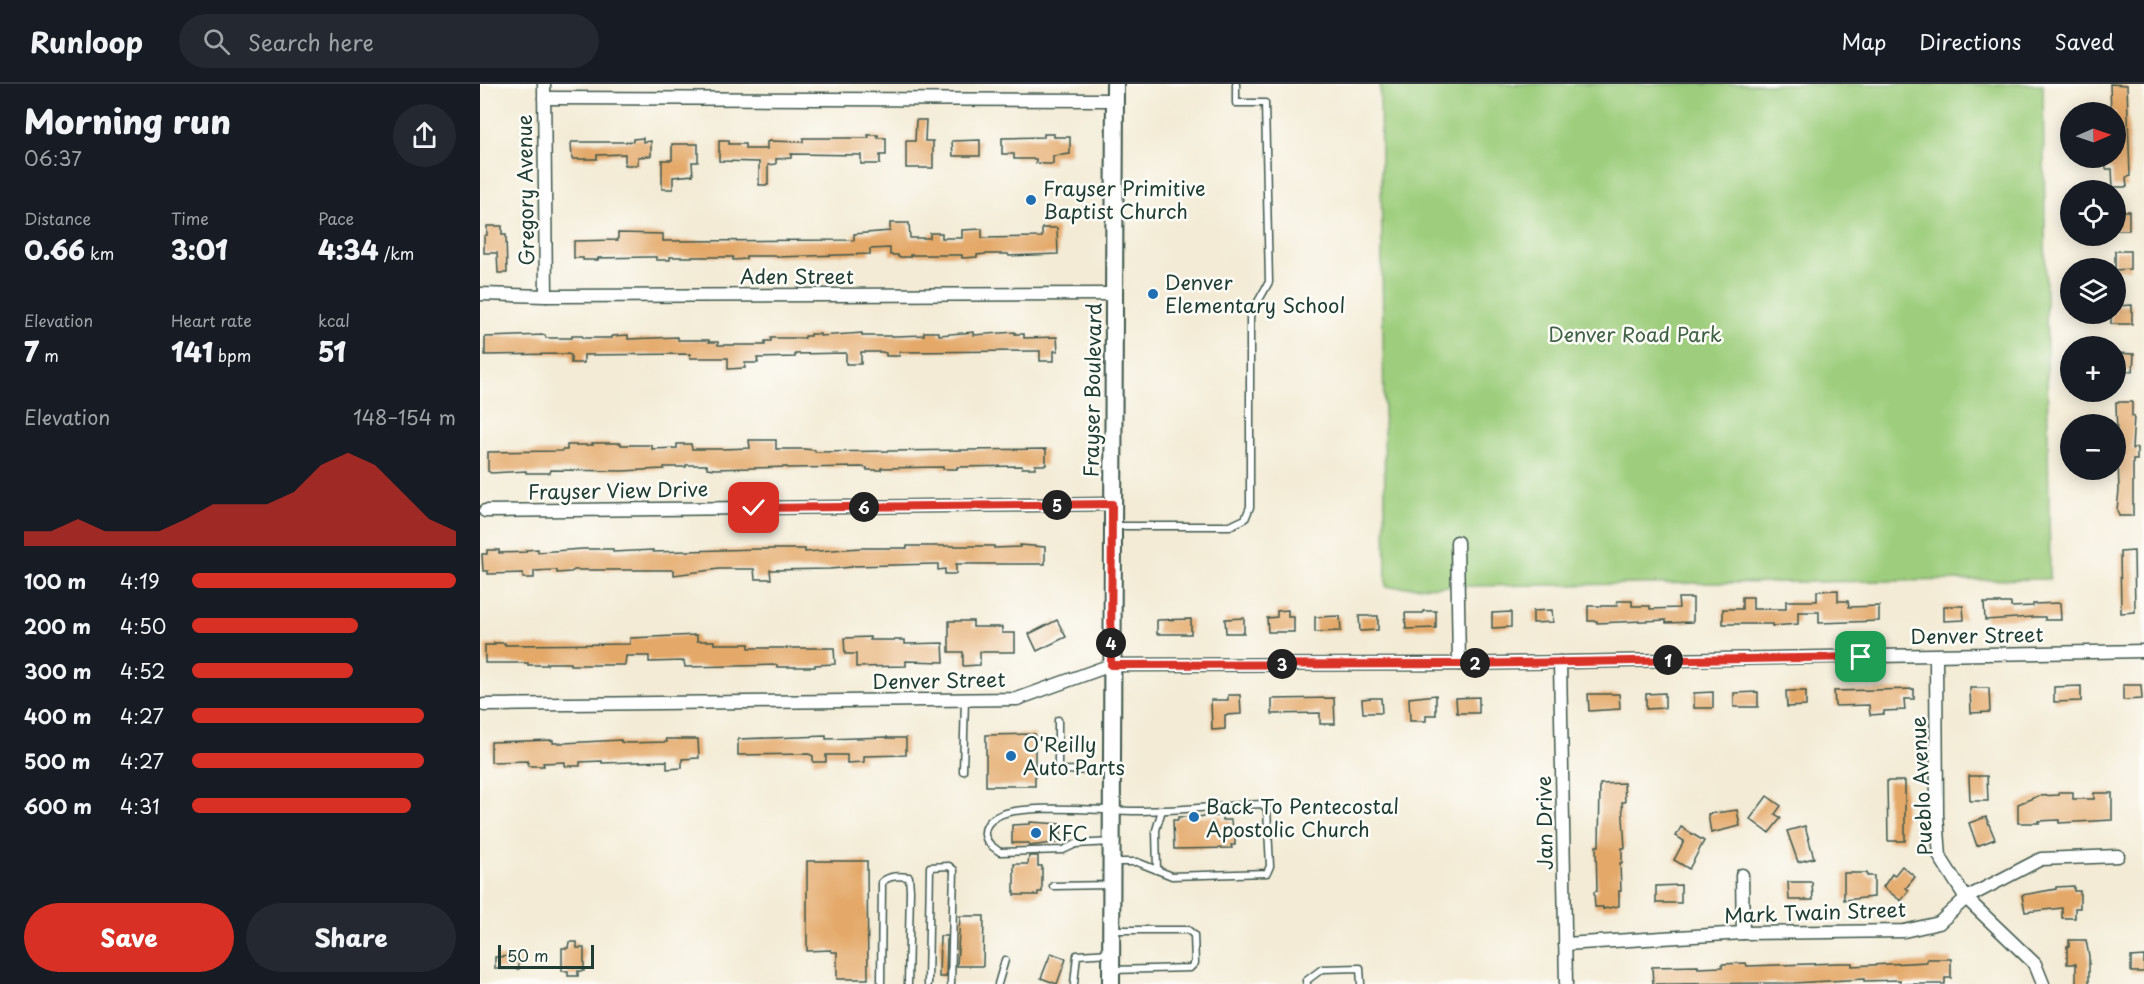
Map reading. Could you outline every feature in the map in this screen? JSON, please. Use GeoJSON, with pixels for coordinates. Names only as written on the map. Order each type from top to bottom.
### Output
{"type":"FeatureCollection","features":[{"type":"Feature","properties":{"kind":"main road","name":"Frayser Boulevard"},"geometry":{"type":"LineString","coordinates":[[1111,969],[1115,92]]}},
{"type":"Feature","properties":{"kind":"street","name":"Gregory Avenue"},"geometry":{"type":"LineString","coordinates":[[544,84],[546,296]]}},
{"type":"Feature","properties":{"kind":"street"},"geometry":{"type":"LineString","coordinates":[[544,98],[1115,92]]}},
{"type":"Feature","properties":{"kind":"street","name":"Aden Street"},"geometry":{"type":"LineString","coordinates":[[480,294],[546,296],[1114,294]]}},
{"type":"Feature","properties":{"kind":"street","name":"Frayser View Drive"},"geometry":{"type":"LineString","coordinates":[[485,511],[1112,504]]}},
{"type":"Feature","properties":{"kind":"street"},"geometry":{"type":"LineString","coordinates":[[1457,542],[1459,664]]}},
{"type":"Feature","properties":{"kind":"street","name":"Denver Street"},"geometry":{"type":"LineString","coordinates":[[484,705],[1017,699],[1111,665],[1459,664],[2144,651]]}},
{"type":"Feature","properties":{"kind":"street","name":"Pueblo Avenue"},"geometry":{"type":"LineString","coordinates":[[1936,656],[1937,815],[1940,857],[1966,898],[2035,964],[2043,984]]}},
{"type":"Feature","properties":{"kind":"street","name":"Jan Drive"},"geometry":{"type":"LineString","coordinates":[[1560,662],[1566,984]]}},
{"type":"Feature","properties":{"kind":"street","name":"Mark Twain Street"},"geometry":{"type":"LineString","coordinates":[[1565,944],[1743,933],[1904,930],[1939,923],[1966,898],[2041,859],[2118,856]]}},
{"type":"Feature","properties":{"kind":"street"},"geometry":{"type":"LineString","coordinates":[[1742,875],[1743,933]]}},
{"type":"Feature","properties":{"kind":"lane"},"geometry":{"type":"LineString","coordinates":[[1112,526],[1230,526],[1245,519],[1250,507],[1250,316],[1269,282],[1265,103],[1236,102],[1236,84]]}},
{"type":"Feature","properties":{"kind":"lane"},"geometry":{"type":"LineString","coordinates":[[963,771],[965,699]]}},
{"type":"Feature","properties":{"kind":"lane"},"geometry":{"type":"LineString","coordinates":[[1058,720],[1058,770],[1111,771]]}},
{"type":"Feature","properties":{"kind":"lane"},"geometry":{"type":"LineString","coordinates":[[1111,842],[1076,844],[1063,850],[1000,852],[991,846],[985,836],[986,826],[997,816],[1017,811],[1111,809],[1141,811],[1262,804],[1267,809],[1270,866],[1267,873],[1172,876],[1137,862],[1111,862]]}},
{"type":"Feature","properties":{"kind":"lane"},"geometry":{"type":"LineString","coordinates":[[1157,870],[1156,830],[1162,810]]}},
{"type":"Feature","properties":{"kind":"lane"},"geometry":{"type":"LineString","coordinates":[[928,984],[930,867],[949,866],[954,870],[951,984]]}},
{"type":"Feature","properties":{"kind":"lane"},"geometry":{"type":"LineString","coordinates":[[881,984],[882,882],[887,877],[900,876],[909,877],[910,890],[908,984]]}},
{"type":"Feature","properties":{"kind":"lane"},"geometry":{"type":"LineString","coordinates":[[1053,886],[1111,885]]}},
{"type":"Feature","properties":{"kind":"lane"},"geometry":{"type":"LineString","coordinates":[[1074,984],[1077,955],[1111,969],[1190,968],[1195,963],[1194,935],[1188,930],[1111,930]]}},
{"type":"Feature","properties":{"kind":"lane"},"geometry":{"type":"LineString","coordinates":[[998,984],[1005,960]]}},
{"type":"Feature","properties":{"kind":"lane"},"geometry":{"type":"LineString","coordinates":[[1306,984],[1306,981],[1322,969],[1360,968],[1360,984]]}},
{"type":"Feature","properties":{"kind":"green space","name":"Denver Road Park"},"geometry":{"type":"Polygon","coordinates":[[[1380,84],[2043,84],[2050,579],[1386,587],[1380,84]]]}},
{"type":"Feature","properties":{"kind":"building"},"geometry":{"type":"Polygon","coordinates":[[[2110,84],[2127,85],[2130,176],[2126,178],[2127,187],[2126,180],[2113,180],[2112,169],[2106,169],[2126,168],[2126,102],[2111,102],[2110,84]]]}},
{"type":"Feature","properties":{"kind":"building"},"geometry":{"type":"Polygon","coordinates":[[[916,120],[926,120],[925,141],[933,141],[933,168],[906,168],[906,141],[915,141],[916,120]]]}},
{"type":"Feature","properties":{"kind":"building"},"geometry":{"type":"Polygon","coordinates":[[[1044,134],[1054,134],[1054,137],[1070,137],[1070,154],[1053,156],[1053,164],[1045,164],[1036,163],[1036,159],[1014,159],[1014,154],[1002,154],[1002,138],[1044,137],[1044,134]]]}},
{"type":"Feature","properties":{"kind":"building"},"geometry":{"type":"Polygon","coordinates":[[[868,135],[886,138],[886,155],[880,155],[880,164],[861,164],[861,155],[791,154],[791,158],[776,159],[776,164],[768,165],[768,185],[759,185],[759,162],[719,161],[719,141],[729,141],[729,144],[745,144],[745,149],[767,149],[769,141],[803,142],[803,138],[869,138],[868,135]]]}},
{"type":"Feature","properties":{"kind":"building"},"geometry":{"type":"Polygon","coordinates":[[[643,138],[643,142],[651,141],[651,156],[638,157],[638,165],[625,165],[625,154],[597,155],[597,159],[572,159],[571,142],[625,142],[643,138]]]}},
{"type":"Feature","properties":{"kind":"building"},"geometry":{"type":"Polygon","coordinates":[[[980,140],[980,156],[953,156],[952,141],[980,140]]]}},
{"type":"Feature","properties":{"kind":"building"},"geometry":{"type":"Polygon","coordinates":[[[672,144],[698,144],[698,162],[692,162],[693,175],[673,177],[673,189],[662,189],[662,160],[672,160],[672,144]]]}},
{"type":"Feature","properties":{"kind":"building"},"geometry":{"type":"Polygon","coordinates":[[[2126,211],[2129,211],[2129,230],[2126,230],[2126,211]]]}},
{"type":"Feature","properties":{"kind":"building"},"geometry":{"type":"Polygon","coordinates":[[[890,223],[909,223],[910,238],[930,238],[930,233],[942,233],[942,238],[962,238],[962,230],[982,229],[982,238],[1042,237],[1042,228],[1057,228],[1058,254],[1009,256],[1008,254],[986,254],[962,258],[962,255],[898,257],[898,255],[890,255],[890,248],[870,249],[870,254],[746,256],[746,259],[733,260],[733,257],[670,257],[670,260],[656,260],[656,257],[598,258],[598,260],[574,258],[574,241],[618,240],[618,233],[663,234],[663,241],[854,240],[854,234],[890,231],[890,223]]]}},
{"type":"Feature","properties":{"kind":"building"},"geometry":{"type":"Polygon","coordinates":[[[487,226],[502,226],[502,235],[506,235],[507,273],[498,273],[497,253],[484,253],[484,236],[487,235],[487,226]]]}},
{"type":"Feature","properties":{"kind":"building"},"geometry":{"type":"Polygon","coordinates":[[[2115,251],[2130,251],[2130,269],[2126,269],[2126,258],[2115,258],[2115,251]]]}},
{"type":"Feature","properties":{"kind":"building"},"geometry":{"type":"Polygon","coordinates":[[[2126,305],[2132,305],[2132,324],[2126,324],[2126,305]]]}},
{"type":"Feature","properties":{"kind":"building"},"geometry":{"type":"Polygon","coordinates":[[[924,332],[939,332],[939,335],[974,332],[974,335],[1015,332],[1015,334],[1024,334],[1024,338],[1057,337],[1058,351],[1054,351],[1054,361],[1040,361],[1040,351],[899,352],[900,356],[886,356],[886,353],[882,352],[861,352],[861,364],[846,364],[846,353],[795,354],[795,357],[757,358],[758,363],[745,363],[745,368],[728,369],[728,358],[690,358],[690,354],[584,355],[584,363],[571,363],[571,355],[567,354],[485,355],[485,337],[545,335],[546,338],[582,336],[582,338],[612,338],[612,336],[628,335],[628,339],[678,337],[678,340],[709,340],[709,342],[718,342],[718,345],[765,345],[765,341],[771,341],[771,338],[805,338],[810,334],[820,334],[820,336],[862,333],[862,336],[896,336],[924,335],[924,332]]]}},
{"type":"Feature","properties":{"kind":"building"},"geometry":{"type":"Polygon","coordinates":[[[2126,354],[2134,354],[2133,371],[2126,371],[2126,354]]]}},
{"type":"Feature","properties":{"kind":"building"},"geometry":{"type":"Polygon","coordinates":[[[2116,402],[2132,402],[2132,416],[2134,416],[2132,449],[2137,448],[2137,460],[2133,460],[2133,516],[2119,516],[2117,510],[2119,480],[2126,480],[2126,414],[2116,414],[2116,402]]]}},
{"type":"Feature","properties":{"kind":"building"},"geometry":{"type":"Polygon","coordinates":[[[749,440],[776,440],[776,449],[803,449],[815,450],[815,452],[1046,449],[1046,465],[1035,465],[1035,468],[1022,468],[1022,466],[867,470],[861,467],[715,469],[707,468],[707,465],[686,465],[686,467],[622,471],[551,470],[550,473],[526,473],[526,471],[491,473],[488,471],[488,452],[562,451],[567,450],[567,445],[593,445],[592,443],[652,445],[652,449],[677,448],[677,444],[691,444],[692,449],[750,448],[749,440]]]}},
{"type":"Feature","properties":{"kind":"building"},"geometry":{"type":"Polygon","coordinates":[[[1020,545],[1045,547],[1045,564],[956,564],[956,574],[945,574],[945,569],[938,570],[938,564],[770,570],[771,579],[755,579],[754,569],[719,569],[674,575],[674,570],[574,570],[557,573],[557,570],[534,571],[534,578],[523,578],[523,573],[488,574],[488,571],[483,571],[482,554],[487,554],[487,550],[499,550],[499,553],[538,549],[538,552],[613,549],[613,552],[653,550],[653,552],[805,549],[805,552],[861,548],[907,548],[907,546],[994,546],[994,548],[1020,547],[1020,545]]]}},
{"type":"Feature","properties":{"kind":"building"},"geometry":{"type":"Polygon","coordinates":[[[2134,551],[2135,612],[2121,613],[2120,552],[2134,551]]]}},
{"type":"Feature","properties":{"kind":"building"},"geometry":{"type":"Polygon","coordinates":[[[1838,590],[1838,601],[1848,601],[1849,607],[1879,606],[1879,621],[1819,623],[1819,612],[1798,612],[1798,624],[1772,626],[1772,624],[1723,624],[1723,609],[1742,609],[1742,597],[1753,597],[1753,609],[1786,609],[1786,601],[1817,601],[1817,591],[1838,590]]]}},
{"type":"Feature","properties":{"kind":"building"},"geometry":{"type":"Polygon","coordinates":[[[1678,598],[1693,598],[1693,622],[1666,623],[1666,620],[1597,623],[1597,621],[1588,621],[1588,606],[1618,606],[1617,601],[1632,601],[1632,606],[1650,606],[1650,609],[1679,608],[1678,598]]]}},
{"type":"Feature","properties":{"kind":"building"},"geometry":{"type":"Polygon","coordinates":[[[1984,603],[2011,603],[2011,607],[2060,603],[2061,620],[2033,617],[1985,620],[1984,603]]]}},
{"type":"Feature","properties":{"kind":"building"},"geometry":{"type":"Polygon","coordinates":[[[1944,606],[1963,606],[1964,620],[1944,621],[1944,606]]]}},
{"type":"Feature","properties":{"kind":"building"},"geometry":{"type":"Polygon","coordinates":[[[1288,610],[1288,617],[1294,617],[1294,632],[1268,632],[1267,618],[1277,617],[1277,611],[1288,610]]]}},
{"type":"Feature","properties":{"kind":"building"},"geometry":{"type":"Polygon","coordinates":[[[1552,610],[1553,622],[1533,623],[1533,611],[1552,610]]]}},
{"type":"Feature","properties":{"kind":"building"},"geometry":{"type":"Polygon","coordinates":[[[1423,611],[1436,611],[1436,628],[1406,629],[1405,613],[1423,613],[1423,611]]]}},
{"type":"Feature","properties":{"kind":"building"},"geometry":{"type":"Polygon","coordinates":[[[1511,612],[1511,627],[1492,628],[1492,613],[1511,612]]]}},
{"type":"Feature","properties":{"kind":"building"},"geometry":{"type":"Polygon","coordinates":[[[1340,616],[1341,631],[1315,632],[1315,617],[1340,616]]]}},
{"type":"Feature","properties":{"kind":"building"},"geometry":{"type":"Polygon","coordinates":[[[1359,616],[1378,616],[1378,630],[1360,631],[1359,616]]]}},
{"type":"Feature","properties":{"kind":"building"},"geometry":{"type":"Polygon","coordinates":[[[1244,618],[1244,633],[1226,633],[1225,619],[1244,618]]]}},
{"type":"Feature","properties":{"kind":"building"},"geometry":{"type":"Polygon","coordinates":[[[1191,619],[1191,634],[1157,634],[1157,620],[1191,619]]]}},
{"type":"Feature","properties":{"kind":"building"},"geometry":{"type":"Polygon","coordinates":[[[1057,620],[1066,637],[1037,651],[1029,634],[1057,620]]]}},
{"type":"Feature","properties":{"kind":"building"},"geometry":{"type":"Polygon","coordinates":[[[949,621],[973,621],[973,627],[1002,627],[1002,633],[1015,633],[1015,652],[980,652],[980,665],[963,666],[963,652],[949,652],[949,621]]]}},
{"type":"Feature","properties":{"kind":"building"},"geometry":{"type":"Polygon","coordinates":[[[697,635],[697,641],[714,641],[714,644],[749,644],[749,648],[834,648],[835,664],[815,665],[815,667],[777,667],[777,665],[685,667],[684,661],[649,662],[649,656],[626,656],[625,665],[485,663],[485,645],[495,645],[494,643],[505,643],[505,645],[630,644],[630,638],[697,635]]]}},
{"type":"Feature","properties":{"kind":"building"},"geometry":{"type":"Polygon","coordinates":[[[870,637],[870,640],[905,640],[905,644],[943,643],[944,662],[906,661],[906,666],[856,667],[856,654],[845,654],[844,638],[870,637]]]}},
{"type":"Feature","properties":{"kind":"building"},"geometry":{"type":"Polygon","coordinates":[[[2123,685],[2141,685],[2142,699],[2123,700],[2123,685]]]}},
{"type":"Feature","properties":{"kind":"building"},"geometry":{"type":"Polygon","coordinates":[[[2081,686],[2081,701],[2054,702],[2054,687],[2081,686]]]}},
{"type":"Feature","properties":{"kind":"building"},"geometry":{"type":"Polygon","coordinates":[[[1970,688],[1989,688],[1990,712],[1971,713],[1970,688]]]}},
{"type":"Feature","properties":{"kind":"building"},"geometry":{"type":"Polygon","coordinates":[[[1914,689],[1914,699],[1904,699],[1905,710],[1884,711],[1884,714],[1870,715],[1869,705],[1835,706],[1834,691],[1914,689]]]}},
{"type":"Feature","properties":{"kind":"building"},"geometry":{"type":"Polygon","coordinates":[[[1786,691],[1806,691],[1806,706],[1787,707],[1786,691]]]}},
{"type":"Feature","properties":{"kind":"building"},"geometry":{"type":"Polygon","coordinates":[[[1713,692],[1713,708],[1694,708],[1694,693],[1713,692]]]}},
{"type":"Feature","properties":{"kind":"building"},"geometry":{"type":"Polygon","coordinates":[[[1758,692],[1758,707],[1734,707],[1734,693],[1758,692]]]}},
{"type":"Feature","properties":{"kind":"building"},"geometry":{"type":"Polygon","coordinates":[[[1665,693],[1665,708],[1646,709],[1646,694],[1665,693]]]}},
{"type":"Feature","properties":{"kind":"building"},"geometry":{"type":"Polygon","coordinates":[[[1588,694],[1619,694],[1620,709],[1589,711],[1588,694]]]}},
{"type":"Feature","properties":{"kind":"building"},"geometry":{"type":"Polygon","coordinates":[[[1228,695],[1240,695],[1241,714],[1225,715],[1225,729],[1212,730],[1211,700],[1228,700],[1228,695]]]}},
{"type":"Feature","properties":{"kind":"building"},"geometry":{"type":"Polygon","coordinates":[[[1436,695],[1436,715],[1426,715],[1426,721],[1410,721],[1409,698],[1436,695]]]}},
{"type":"Feature","properties":{"kind":"building"},"geometry":{"type":"Polygon","coordinates":[[[1479,697],[1479,713],[1457,713],[1456,698],[1479,697]]]}},
{"type":"Feature","properties":{"kind":"building"},"geometry":{"type":"Polygon","coordinates":[[[1334,698],[1335,724],[1320,724],[1320,713],[1272,714],[1272,699],[1334,698]]]}},
{"type":"Feature","properties":{"kind":"building"},"geometry":{"type":"Polygon","coordinates":[[[1381,698],[1382,713],[1363,713],[1362,699],[1381,698]]]}},
{"type":"Feature","properties":{"kind":"building","name":"O'Reilly Auto Parts"},"geometry":{"type":"Polygon","coordinates":[[[1035,734],[1035,786],[986,786],[986,735],[1035,734]]]}},
{"type":"Feature","properties":{"kind":"building"},"geometry":{"type":"Polygon","coordinates":[[[826,736],[826,739],[906,738],[906,755],[864,756],[864,762],[847,763],[847,755],[826,755],[826,762],[813,762],[813,756],[809,754],[738,755],[738,739],[826,736]]]}},
{"type":"Feature","properties":{"kind":"building"},"geometry":{"type":"Polygon","coordinates":[[[666,739],[698,739],[699,758],[682,759],[682,768],[667,769],[667,761],[580,762],[580,766],[565,766],[565,762],[528,766],[528,761],[491,762],[491,742],[553,740],[553,743],[563,743],[621,740],[627,743],[667,742],[666,739]]]}},
{"type":"Feature","properties":{"kind":"building"},"geometry":{"type":"Polygon","coordinates":[[[1969,776],[1987,776],[1988,801],[1970,801],[1969,776]]]}},
{"type":"Feature","properties":{"kind":"building"},"geometry":{"type":"Polygon","coordinates":[[[1887,781],[1905,781],[1905,841],[1888,841],[1887,781]]]}},
{"type":"Feature","properties":{"kind":"building"},"geometry":{"type":"Polygon","coordinates":[[[1624,783],[1625,802],[1622,802],[1625,848],[1622,848],[1622,863],[1620,863],[1619,906],[1603,909],[1603,907],[1595,907],[1594,892],[1597,891],[1596,846],[1599,846],[1600,784],[1624,783]]]}},
{"type":"Feature","properties":{"kind":"building"},"geometry":{"type":"Polygon","coordinates":[[[2059,792],[2073,792],[2073,799],[2094,799],[2094,793],[2112,793],[2112,820],[2018,823],[2018,804],[2038,796],[2059,795],[2059,792]]]}},
{"type":"Feature","properties":{"kind":"building"},"geometry":{"type":"Polygon","coordinates":[[[1767,796],[1781,806],[1775,814],[1781,818],[1769,833],[1750,819],[1767,796]]]}},
{"type":"Feature","properties":{"kind":"building"},"geometry":{"type":"Polygon","coordinates":[[[1737,810],[1740,826],[1711,833],[1708,814],[1737,810]]]}},
{"type":"Feature","properties":{"kind":"building"},"geometry":{"type":"Polygon","coordinates":[[[1222,816],[1222,820],[1231,820],[1232,831],[1235,831],[1235,845],[1231,845],[1232,848],[1174,849],[1173,820],[1178,820],[1178,817],[1222,816]]]}},
{"type":"Feature","properties":{"kind":"building"},"geometry":{"type":"Polygon","coordinates":[[[1986,817],[1995,839],[1977,846],[1969,823],[1986,817]]]}},
{"type":"Feature","properties":{"kind":"building","name":"KFC"},"geometry":{"type":"Polygon","coordinates":[[[1030,822],[1061,824],[1061,842],[1029,846],[1029,843],[1012,843],[1012,825],[1030,824],[1030,822]]]}},
{"type":"Feature","properties":{"kind":"building"},"geometry":{"type":"Polygon","coordinates":[[[1805,826],[1814,858],[1798,862],[1787,831],[1805,826]]]}},
{"type":"Feature","properties":{"kind":"building"},"geometry":{"type":"Polygon","coordinates":[[[1681,827],[1704,841],[1689,869],[1674,860],[1684,841],[1676,836],[1681,827]]]}},
{"type":"Feature","properties":{"kind":"building"},"geometry":{"type":"Polygon","coordinates":[[[1029,856],[1038,856],[1038,866],[1042,866],[1042,892],[1038,892],[1038,895],[1014,895],[1014,864],[1028,864],[1029,856]]]}},
{"type":"Feature","properties":{"kind":"building"},"geometry":{"type":"Polygon","coordinates":[[[807,861],[867,861],[868,979],[837,979],[837,952],[807,951],[807,861]]]}},
{"type":"Feature","properties":{"kind":"building"},"geometry":{"type":"Polygon","coordinates":[[[1902,866],[1915,877],[1906,888],[1909,890],[1901,901],[1883,887],[1892,874],[1894,876],[1902,866]]]}},
{"type":"Feature","properties":{"kind":"building"},"geometry":{"type":"Polygon","coordinates":[[[1844,873],[1867,873],[1867,876],[1874,876],[1874,897],[1844,900],[1844,873]]]}},
{"type":"Feature","properties":{"kind":"building"},"geometry":{"type":"Polygon","coordinates":[[[1788,882],[1812,882],[1813,900],[1789,900],[1788,882]]]}},
{"type":"Feature","properties":{"kind":"building"},"geometry":{"type":"Polygon","coordinates":[[[1681,885],[1681,903],[1656,903],[1656,886],[1681,885]]]}},
{"type":"Feature","properties":{"kind":"building"},"geometry":{"type":"Polygon","coordinates":[[[2074,886],[2074,891],[2080,891],[2080,908],[2075,908],[2075,918],[2062,918],[2062,908],[2025,912],[2022,895],[2056,889],[2056,887],[2074,886]]]}},
{"type":"Feature","properties":{"kind":"building"},"geometry":{"type":"Polygon","coordinates":[[[960,916],[984,916],[983,966],[957,966],[960,916]]]}},
{"type":"Feature","properties":{"kind":"building"},"geometry":{"type":"Polygon","coordinates":[[[940,936],[947,936],[946,977],[939,977],[940,936]]]}},
{"type":"Feature","properties":{"kind":"building"},"geometry":{"type":"Polygon","coordinates":[[[2069,940],[2086,940],[2089,956],[2089,984],[2076,984],[2076,964],[2067,964],[2069,940]]]}},
{"type":"Feature","properties":{"kind":"building"},"geometry":{"type":"Polygon","coordinates":[[[569,942],[577,942],[577,948],[584,948],[584,971],[578,971],[578,976],[568,976],[568,971],[562,971],[562,948],[568,948],[569,942]]]}},
{"type":"Feature","properties":{"kind":"building"},"geometry":{"type":"Polygon","coordinates":[[[1051,953],[1066,959],[1057,984],[1041,978],[1051,953]]]}},
{"type":"Feature","properties":{"kind":"building"},"geometry":{"type":"Polygon","coordinates":[[[518,956],[519,969],[495,969],[495,957],[518,956]]]}},
{"type":"Feature","properties":{"kind":"building"},"geometry":{"type":"Polygon","coordinates":[[[2144,956],[2144,972],[2131,972],[2131,957],[2144,956]]]}},
{"type":"Feature","properties":{"kind":"building"},"geometry":{"type":"Polygon","coordinates":[[[1927,959],[1951,959],[1951,978],[1945,978],[1945,984],[1900,984],[1900,980],[1864,981],[1864,979],[1794,983],[1653,984],[1652,967],[1722,967],[1722,964],[1746,963],[1747,966],[1852,963],[1852,966],[1927,962],[1927,959]]]}},
{"type":"Feature","properties":{"kind":"place","name":"Frayser Primitive Baptist Church"},"geometry":{"type":"Point","coordinates":[1031,200]}},
{"type":"Feature","properties":{"kind":"place","name":"Denver Elementary School"},"geometry":{"type":"Point","coordinates":[1153,294]}},
{"type":"Feature","properties":{"kind":"place","name":"O'Reilly Auto Parts"},"geometry":{"type":"Point","coordinates":[1011,756]}},
{"type":"Feature","properties":{"kind":"place","name":"Back To Pentecostal Apostolic Church"},"geometry":{"type":"Point","coordinates":[1194,817]}},
{"type":"Feature","properties":{"kind":"place","name":"KFC"},"geometry":{"type":"Point","coordinates":[1036,833]}},
{"type":"Feature","properties":{"kind":"route"},"geometry":{"type":"LineString","coordinates":[[754,508],[1112,504],[1111,665],[1459,664],[1861,657]]}}]}
